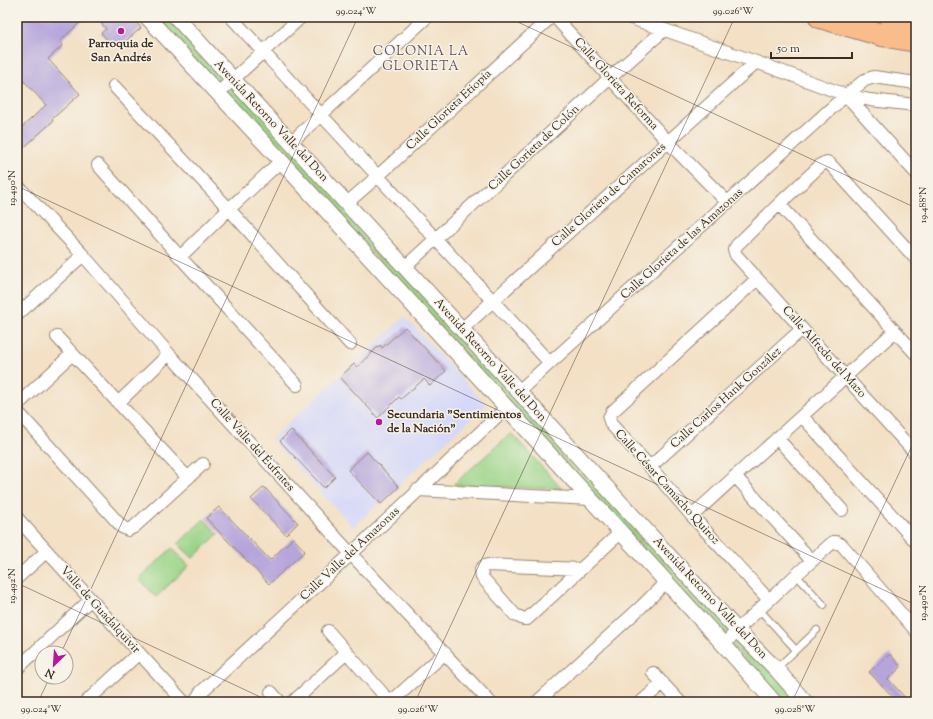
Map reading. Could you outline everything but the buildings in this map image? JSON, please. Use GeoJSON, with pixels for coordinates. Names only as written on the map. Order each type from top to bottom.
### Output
{"type":"FeatureCollection","features":[{"type":"Feature","properties":{"kind":"highway"},"geometry":{"type":"LineString","coordinates":[[820,17],[882,35],[916,41]]}},
{"type":"Feature","properties":{"kind":"highway"},"geometry":{"type":"LineString","coordinates":[[890,17],[916,23]]}},
{"type":"Feature","properties":{"kind":"street","name":"Avenida Retorno Valle del Don"},"geometry":{"type":"LineString","coordinates":[[147,17],[591,499],[620,533],[724,645],[774,702]]}},
{"type":"Feature","properties":{"kind":"street","name":"Avenida Retorno Valle del Don"},"geometry":{"type":"LineString","coordinates":[[176,17],[805,702]]}},
{"type":"Feature","properties":{"kind":"street"},"geometry":{"type":"LineString","coordinates":[[232,17],[550,363]]}},
{"type":"Feature","properties":{"kind":"street"},"geometry":{"type":"LineString","coordinates":[[217,94],[301,17]]}},
{"type":"Feature","properties":{"kind":"street"},"geometry":{"type":"LineString","coordinates":[[290,142],[427,17]]}},
{"type":"Feature","properties":{"kind":"street","name":"Calle Glorieta Etiopía"},"geometry":{"type":"LineString","coordinates":[[347,203],[551,17]]}},
{"type":"Feature","properties":{"kind":"street","name":"Calle Glorieta Reforma"},"geometry":{"type":"LineString","coordinates":[[555,17],[611,77],[668,142],[728,203]]}},
{"type":"Feature","properties":{"kind":"street"},"geometry":{"type":"LineString","coordinates":[[628,17],[846,95],[870,100],[916,105]]}},
{"type":"Feature","properties":{"kind":"street","name":"Calle Gorieta de Colón"},"geometry":{"type":"LineString","coordinates":[[405,267],[664,30]]}},
{"type":"Feature","properties":{"kind":"street","name":"Calle Glorieta de Camarones"},"geometry":{"type":"LineString","coordinates":[[462,329],[756,62]]}},
{"type":"Feature","properties":{"kind":"street","name":"Calle Glorieta de las Amazonas"},"geometry":{"type":"LineString","coordinates":[[519,391],[864,80],[874,78],[916,83]]}},
{"type":"Feature","properties":{"kind":"street"},"geometry":{"type":"LineString","coordinates":[[114,86],[229,209],[350,344]]}},
{"type":"Feature","properties":{"kind":"street"},"geometry":{"type":"LineString","coordinates":[[846,95],[916,173]]}},
{"type":"Feature","properties":{"kind":"street"},"geometry":{"type":"LineString","coordinates":[[180,257],[281,161]]}},
{"type":"Feature","properties":{"kind":"street"},"geometry":{"type":"LineString","coordinates":[[916,259],[827,162],[822,164],[779,204],[916,354]]}},
{"type":"Feature","properties":{"kind":"street"},"geometry":{"type":"LineString","coordinates":[[98,165],[297,385]]}},
{"type":"Feature","properties":{"kind":"street","name":"Calle Valle del Éufrates"},"geometry":{"type":"LineString","coordinates":[[17,185],[83,255],[169,354],[351,554],[490,702]]}},
{"type":"Feature","properties":{"kind":"street","name":"Calle Alfredo del Mazo"},"geometry":{"type":"LineString","coordinates":[[779,204],[737,245],[734,250],[736,255],[916,454]]}},
{"type":"Feature","properties":{"kind":"street"},"geometry":{"type":"LineString","coordinates":[[17,315],[83,255]]}},
{"type":"Feature","properties":{"kind":"street","name":"Calle César Camacho Quiroz"},"geometry":{"type":"LineString","coordinates":[[757,279],[612,412],[609,418],[611,424],[769,600]]}},
{"type":"Feature","properties":{"kind":"street","name":"Calle Carlos Hank González"},"geometry":{"type":"LineString","coordinates":[[650,467],[802,329]]}},
{"type":"Feature","properties":{"kind":"street"},"geometry":{"type":"LineString","coordinates":[[692,516],[895,331]]}},
{"type":"Feature","properties":{"kind":"street"},"geometry":{"type":"LineString","coordinates":[[57,338],[188,478]]}},
{"type":"Feature","properties":{"kind":"street"},"geometry":{"type":"LineString","coordinates":[[17,405],[72,354]]}},
{"type":"Feature","properties":{"kind":"street"},"geometry":{"type":"LineString","coordinates":[[118,403],[169,354]]}},
{"type":"Feature","properties":{"kind":"street","name":"Calle Valle del Amazonas"},"geometry":{"type":"LineString","coordinates":[[196,702],[199,694],[506,408]]}},
{"type":"Feature","properties":{"kind":"street"},"geometry":{"type":"LineString","coordinates":[[17,412],[122,527],[128,530],[134,527],[203,464]]}},
{"type":"Feature","properties":{"kind":"street"},"geometry":{"type":"LineString","coordinates":[[802,416],[916,542]]}},
{"type":"Feature","properties":{"kind":"street"},"geometry":{"type":"LineString","coordinates":[[777,438],[842,510]]}},
{"type":"Feature","properties":{"kind":"street"},"geometry":{"type":"LineString","coordinates":[[735,476],[812,561]]}},
{"type":"Feature","properties":{"kind":"street"},"geometry":{"type":"LineString","coordinates":[[417,490],[591,499]]}},
{"type":"Feature","properties":{"kind":"street","name":"Valle de Guadalquivir"},"geometry":{"type":"LineString","coordinates":[[19,525],[47,551],[184,702]]}},
{"type":"Feature","properties":{"kind":"street"},"geometry":{"type":"LineString","coordinates":[[581,569],[488,565],[481,569],[481,573],[482,577],[515,615],[528,619],[620,533]]}},
{"type":"Feature","properties":{"kind":"street"},"geometry":{"type":"LineString","coordinates":[[724,645],[759,609],[831,543],[836,542],[842,545],[916,631]]}},
{"type":"Feature","properties":{"kind":"street"},"geometry":{"type":"LineString","coordinates":[[17,578],[47,551]]}},
{"type":"Feature","properties":{"kind":"street"},"geometry":{"type":"LineString","coordinates":[[537,702],[641,607],[666,582]]}},
{"type":"Feature","properties":{"kind":"street"},"geometry":{"type":"LineString","coordinates":[[17,669],[90,600]]}},
{"type":"Feature","properties":{"kind":"street"},"geometry":{"type":"LineString","coordinates":[[328,631],[391,702],[445,653]]}},
{"type":"Feature","properties":{"kind":"street"},"geometry":{"type":"LineString","coordinates":[[86,702],[139,653]]}},
{"type":"Feature","properties":{"kind":"street"},"geometry":{"type":"LineString","coordinates":[[293,702],[346,653]]}},
{"type":"Feature","properties":{"kind":"street"},"geometry":{"type":"LineString","coordinates":[[654,673],[680,702]]}},
{"type":"Feature","properties":{"kind":"street"},"geometry":{"type":"LineString","coordinates":[[641,702],[663,683]]}},
{"type":"Feature","properties":{"kind":"street"},"geometry":{"type":"LineString","coordinates":[[271,692],[280,702]]}},
{"type":"Feature","properties":{"kind":"lane"},"geometry":{"type":"LineString","coordinates":[[796,575],[824,605]]}},
{"type":"Feature","properties":{"kind":"lane"},"geometry":{"type":"LineString","coordinates":[[759,609],[796,650]]}},
{"type":"Feature","properties":{"kind":"lane"},"geometry":{"type":"LineString","coordinates":[[776,669],[817,630]]}},
{"type":"Feature","properties":{"kind":"shaded area","name":"Secundaria \"Sentimientos de la Nación\""},"geometry":{"type":"Polygon","coordinates":[[[405,317],[486,405],[353,527],[271,439],[405,317]]]}},
{"type":"Feature","properties":{"kind":"green space"},"geometry":{"type":"Polygon","coordinates":[[[156,17],[173,17],[799,702],[784,702],[156,17]]]}},
{"type":"Feature","properties":{"kind":"green space"},"geometry":{"type":"Polygon","coordinates":[[[511,433],[562,489],[453,485],[511,433]]]}},
{"type":"Feature","properties":{"kind":"green space"},"geometry":{"type":"Polygon","coordinates":[[[204,519],[218,534],[193,558],[178,544],[204,519]]]}},
{"type":"Feature","properties":{"kind":"green space"},"geometry":{"type":"Polygon","coordinates":[[[172,548],[189,566],[156,597],[139,579],[172,548]]]}},
{"type":"Feature","properties":{"kind":"place","name":"Parroquia de San Andrés"},"geometry":{"type":"Point","coordinates":[121,31]}},
{"type":"Feature","properties":{"kind":"place","name":"Secundaria \"Sentimientos de la Nación\""},"geometry":{"type":"Point","coordinates":[379,422]}},
{"type":"Feature","properties":{"kind":"district","name":"COLONIA LA GLORIETA"},"geometry":{"type":"Point","coordinates":[421,60]}}]}
